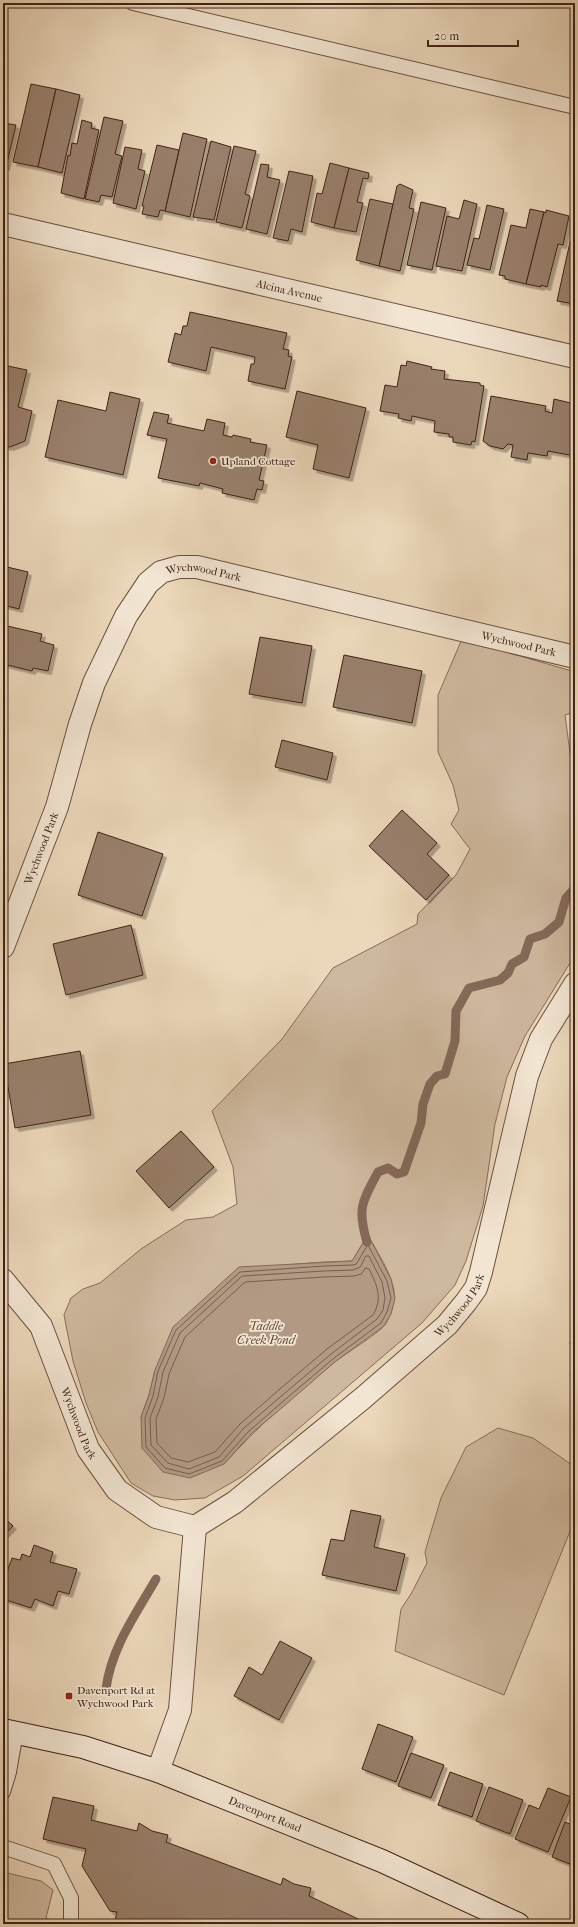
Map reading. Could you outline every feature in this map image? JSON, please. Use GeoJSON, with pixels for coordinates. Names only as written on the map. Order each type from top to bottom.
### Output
{"type":"FeatureCollection","features":[{"type":"Feature","properties":{"kind":"street","name":"Alcina Avenue"},"geometry":{"type":"LineString","coordinates":[[3,224],[575,357]]}},
{"type":"Feature","properties":{"kind":"street","name":"Wychwood Park"},"geometry":{"type":"LineString","coordinates":[[3,947],[57,807],[80,724],[94,683],[126,616],[148,583],[161,572],[179,567],[197,567],[575,657]]}},
{"type":"Feature","properties":{"kind":"street","name":"Wychwood Park"},"geometry":{"type":"LineString","coordinates":[[3,1280],[41,1326],[88,1450],[117,1490],[156,1517],[195,1527],[235,1502],[363,1398],[447,1324],[476,1288],[527,1076],[541,1039],[575,984]]}},
{"type":"Feature","properties":{"kind":"street"},"geometry":{"type":"LineString","coordinates":[[158,1771],[180,1710],[195,1527]]}},
{"type":"Feature","properties":{"kind":"street","name":"Davenport Road"},"geometry":{"type":"LineString","coordinates":[[9,1731],[83,1747],[158,1771],[382,1861],[518,1924]]}},
{"type":"Feature","properties":{"kind":"lane"},"geometry":{"type":"LineString","coordinates":[[133,3],[575,107]]}},
{"type":"Feature","properties":{"kind":"lane"},"geometry":{"type":"LineString","coordinates":[[3,1792],[9,1772],[9,1731]]}},
{"type":"Feature","properties":{"kind":"lane"},"geometry":{"type":"LineString","coordinates":[[3,1847],[54,1864],[71,1898],[71,1924]]}},
{"type":"Feature","properties":{"kind":"shaded area"},"geometry":{"type":"Polygon","coordinates":[[[462,639],[575,672],[575,712],[565,715],[575,790],[575,955],[525,1036],[507,1077],[495,1124],[483,1206],[466,1261],[455,1285],[422,1323],[243,1476],[205,1498],[175,1500],[153,1496],[131,1483],[98,1432],[86,1403],[73,1361],[64,1315],[71,1298],[83,1289],[100,1283],[141,1249],[186,1220],[213,1217],[237,1204],[233,1167],[212,1111],[282,1039],[333,968],[417,924],[418,914],[456,875],[470,849],[451,824],[459,810],[453,785],[438,752],[438,695],[462,639]],[[363,1235],[363,1243],[352,1261],[285,1265],[155,1370],[149,1395],[141,1417],[224,1464],[250,1436],[292,1398],[336,1361],[375,1334],[387,1322],[394,1302],[394,1292],[386,1267],[368,1235],[363,1235]]]}},
{"type":"Feature","properties":{"kind":"shaded area"},"geometry":{"type":"Polygon","coordinates":[[[498,1428],[533,1438],[575,1467],[575,1519],[504,1695],[395,1651],[401,1609],[411,1594],[427,1563],[425,1552],[441,1498],[466,1447],[498,1428]]]}},
{"type":"Feature","properties":{"kind":"shaded area"},"geometry":{"type":"Polygon","coordinates":[[[7,1873],[41,1881],[53,1890],[46,1918],[51,1920],[50,1924],[3,1924],[3,1875],[7,1873]]]}},
{"type":"Feature","properties":{"kind":"water","name":"Taddle Creek Pond"},"geometry":{"type":"Polygon","coordinates":[[[364,1232],[368,1235],[391,1279],[395,1298],[391,1314],[384,1326],[336,1361],[251,1434],[224,1464],[190,1478],[163,1472],[142,1448],[141,1417],[149,1395],[155,1370],[173,1327],[239,1267],[352,1261],[363,1243],[364,1232]]]}},
{"type":"Feature","properties":{"kind":"building"},"geometry":{"type":"Polygon","coordinates":[[[31,84],[56,89],[38,167],[13,162],[31,84]]]}},
{"type":"Feature","properties":{"kind":"building"},"geometry":{"type":"Polygon","coordinates":[[[56,89],[80,95],[62,173],[38,167],[56,89]]]}},
{"type":"Feature","properties":{"kind":"building"},"geometry":{"type":"Polygon","coordinates":[[[104,117],[123,121],[115,154],[122,156],[112,197],[101,195],[99,202],[85,199],[104,117]]]}},
{"type":"Feature","properties":{"kind":"building"},"geometry":{"type":"Polygon","coordinates":[[[82,120],[92,123],[91,128],[99,130],[84,199],[61,193],[68,155],[70,156],[72,143],[77,144],[82,120]]]}},
{"type":"Feature","properties":{"kind":"building"},"geometry":{"type":"Polygon","coordinates":[[[3,123],[16,125],[6,167],[3,166],[3,123]]]}},
{"type":"Feature","properties":{"kind":"building"},"geometry":{"type":"Polygon","coordinates":[[[183,133],[207,139],[190,217],[165,211],[183,133]]]}},
{"type":"Feature","properties":{"kind":"building"},"geometry":{"type":"Polygon","coordinates":[[[211,141],[231,147],[214,220],[193,217],[211,141]]]}},
{"type":"Feature","properties":{"kind":"building"},"geometry":{"type":"Polygon","coordinates":[[[157,145],[179,150],[165,211],[160,210],[158,217],[142,214],[144,206],[142,206],[157,145]]]}},
{"type":"Feature","properties":{"kind":"building"},"geometry":{"type":"Polygon","coordinates":[[[234,146],[256,151],[245,194],[250,196],[242,228],[216,222],[234,146]]]}},
{"type":"Feature","properties":{"kind":"building"},"geometry":{"type":"Polygon","coordinates":[[[125,147],[142,150],[138,169],[145,171],[136,209],[113,203],[125,147]]]}},
{"type":"Feature","properties":{"kind":"building"},"geometry":{"type":"Polygon","coordinates":[[[330,163],[349,168],[334,228],[311,222],[317,193],[322,194],[330,163]]]}},
{"type":"Feature","properties":{"kind":"building"},"geometry":{"type":"Polygon","coordinates":[[[261,164],[269,165],[267,177],[280,180],[267,234],[246,229],[261,164]]]}},
{"type":"Feature","properties":{"kind":"building"},"geometry":{"type":"Polygon","coordinates":[[[349,168],[369,173],[368,179],[363,178],[357,202],[363,203],[356,232],[334,228],[349,168]]]}},
{"type":"Feature","properties":{"kind":"building"},"geometry":{"type":"Polygon","coordinates":[[[289,171],[313,176],[302,232],[291,229],[288,241],[273,238],[289,171]]]}},
{"type":"Feature","properties":{"kind":"building"},"geometry":{"type":"Polygon","coordinates":[[[400,184],[413,190],[409,208],[414,209],[400,271],[379,266],[397,186],[400,184]]]}},
{"type":"Feature","properties":{"kind":"building"},"geometry":{"type":"Polygon","coordinates":[[[370,199],[393,204],[379,266],[356,260],[370,199]]]}},
{"type":"Feature","properties":{"kind":"building"},"geometry":{"type":"Polygon","coordinates":[[[464,200],[477,204],[462,271],[436,266],[447,216],[459,219],[464,200]]]}},
{"type":"Feature","properties":{"kind":"building"},"geometry":{"type":"Polygon","coordinates":[[[421,202],[446,208],[432,270],[407,265],[421,202]]]}},
{"type":"Feature","properties":{"kind":"building"},"geometry":{"type":"Polygon","coordinates":[[[487,205],[504,209],[490,270],[467,265],[474,238],[479,239],[487,205]]]}},
{"type":"Feature","properties":{"kind":"building"},"geometry":{"type":"Polygon","coordinates":[[[530,209],[544,212],[526,284],[505,279],[505,276],[499,275],[511,225],[526,228],[530,209]]]}},
{"type":"Feature","properties":{"kind":"building"},"geometry":{"type":"Polygon","coordinates":[[[546,210],[569,216],[563,245],[558,244],[547,287],[541,285],[541,287],[526,284],[544,212],[546,213],[546,210]]]}},
{"type":"Feature","properties":{"kind":"building"},"geometry":{"type":"Polygon","coordinates":[[[575,224],[575,304],[557,301],[575,224]]]}},
{"type":"Feature","properties":{"kind":"building"},"geometry":{"type":"Polygon","coordinates":[[[190,312],[287,333],[283,349],[289,350],[288,356],[292,357],[285,389],[248,381],[251,364],[254,364],[255,357],[211,347],[206,371],[168,362],[175,333],[181,335],[183,326],[187,326],[190,312]]]}},
{"type":"Feature","properties":{"kind":"building"},"geometry":{"type":"Polygon","coordinates":[[[407,361],[432,367],[431,369],[445,371],[444,379],[480,383],[480,385],[484,386],[475,442],[472,441],[471,445],[453,442],[453,437],[449,437],[449,434],[434,432],[435,421],[412,416],[411,421],[398,418],[399,414],[380,411],[385,385],[397,387],[401,365],[406,366],[407,361]]]}},
{"type":"Feature","properties":{"kind":"building"},"geometry":{"type":"Polygon","coordinates":[[[3,365],[27,370],[18,407],[32,411],[25,441],[10,447],[3,446],[3,365]]]}},
{"type":"Feature","properties":{"kind":"building"},"geometry":{"type":"Polygon","coordinates":[[[297,391],[366,408],[349,478],[313,469],[318,445],[286,437],[297,391]]]}},
{"type":"Feature","properties":{"kind":"building"},"geometry":{"type":"Polygon","coordinates":[[[110,392],[140,399],[123,475],[45,457],[58,400],[106,411],[110,392]]]}},
{"type":"Feature","properties":{"kind":"building"},"geometry":{"type":"Polygon","coordinates":[[[491,396],[546,406],[545,411],[552,413],[554,399],[575,404],[575,456],[548,451],[547,456],[528,453],[527,460],[511,457],[513,445],[508,444],[503,449],[490,446],[483,441],[491,396]]]}},
{"type":"Feature","properties":{"kind":"building","name":"Upland Cottage"},"geometry":{"type":"Polygon","coordinates":[[[154,412],[169,415],[167,423],[204,431],[207,419],[225,423],[223,435],[232,437],[233,435],[251,439],[250,442],[267,445],[259,480],[264,481],[262,490],[257,489],[254,500],[222,493],[223,489],[200,483],[199,486],[158,478],[167,439],[147,435],[154,412]]]}},
{"type":"Feature","properties":{"kind":"building"},"geometry":{"type":"Polygon","coordinates":[[[3,566],[28,572],[19,609],[3,605],[3,566]]]}},
{"type":"Feature","properties":{"kind":"building"},"geometry":{"type":"Polygon","coordinates":[[[3,625],[42,634],[40,641],[54,645],[48,671],[33,668],[32,671],[3,664],[3,625]]]}},
{"type":"Feature","properties":{"kind":"building"},"geometry":{"type":"Polygon","coordinates":[[[260,637],[312,646],[302,703],[249,694],[260,637]]]}},
{"type":"Feature","properties":{"kind":"building"},"geometry":{"type":"Polygon","coordinates":[[[344,655],[422,671],[412,723],[333,707],[344,655]]]}},
{"type":"Feature","properties":{"kind":"building"},"geometry":{"type":"Polygon","coordinates":[[[282,740],[333,753],[327,780],[275,767],[282,740]]]}},
{"type":"Feature","properties":{"kind":"building"},"geometry":{"type":"Polygon","coordinates":[[[402,810],[437,843],[427,854],[449,875],[426,900],[369,846],[402,810]]]}},
{"type":"Feature","properties":{"kind":"building"},"geometry":{"type":"Polygon","coordinates":[[[98,832],[163,854],[142,916],[78,895],[98,832]]]}},
{"type":"Feature","properties":{"kind":"building"},"geometry":{"type":"Polygon","coordinates":[[[131,925],[143,975],[66,995],[53,944],[131,925]]]}},
{"type":"Feature","properties":{"kind":"building"},"geometry":{"type":"Polygon","coordinates":[[[80,1051],[91,1115],[15,1128],[4,1064],[80,1051]]]}},
{"type":"Feature","properties":{"kind":"building"},"geometry":{"type":"Polygon","coordinates":[[[181,1131],[214,1167],[169,1208],[136,1171],[181,1131]]]}},
{"type":"Feature","properties":{"kind":"building"},"geometry":{"type":"Polygon","coordinates":[[[575,1322],[575,1345],[570,1344],[575,1322]]]}},
{"type":"Feature","properties":{"kind":"building"},"geometry":{"type":"Polygon","coordinates":[[[575,1350],[575,1376],[570,1375],[575,1350]]]}},
{"type":"Feature","properties":{"kind":"building"},"geometry":{"type":"Polygon","coordinates":[[[351,1510],[381,1516],[374,1547],[405,1554],[396,1591],[322,1575],[331,1539],[344,1541],[351,1510]]]}},
{"type":"Feature","properties":{"kind":"building"},"geometry":{"type":"Polygon","coordinates":[[[3,1517],[13,1526],[3,1536],[3,1517]]]}},
{"type":"Feature","properties":{"kind":"building"},"geometry":{"type":"Polygon","coordinates":[[[34,1545],[53,1552],[50,1562],[77,1569],[69,1594],[58,1591],[53,1606],[35,1599],[31,1608],[3,1599],[3,1583],[12,1558],[20,1560],[22,1554],[30,1557],[34,1545]]]}},
{"type":"Feature","properties":{"kind":"building"},"geometry":{"type":"Polygon","coordinates":[[[280,1641],[312,1658],[279,1720],[234,1696],[249,1667],[262,1675],[280,1641]]]}},
{"type":"Feature","properties":{"kind":"building"},"geometry":{"type":"Polygon","coordinates":[[[378,1724],[413,1737],[396,1782],[362,1769],[378,1724]]]}},
{"type":"Feature","properties":{"kind":"building"},"geometry":{"type":"Polygon","coordinates":[[[411,1753],[444,1765],[431,1798],[398,1786],[411,1753]]]}},
{"type":"Feature","properties":{"kind":"building"},"geometry":{"type":"Polygon","coordinates":[[[450,1772],[483,1784],[472,1817],[438,1805],[450,1772]]]}},
{"type":"Feature","properties":{"kind":"building"},"geometry":{"type":"Polygon","coordinates":[[[489,1787],[523,1800],[510,1834],[476,1821],[489,1787]]]}},
{"type":"Feature","properties":{"kind":"building"},"geometry":{"type":"Polygon","coordinates":[[[548,1788],[571,1797],[548,1852],[515,1839],[529,1805],[539,1809],[548,1788]]]}},
{"type":"Feature","properties":{"kind":"building"},"geometry":{"type":"Polygon","coordinates":[[[53,1797],[94,1806],[91,1820],[137,1831],[139,1823],[152,1831],[168,1835],[166,1842],[281,1885],[283,1878],[294,1884],[311,1888],[309,1896],[369,1924],[114,1924],[117,1912],[110,1911],[82,1866],[86,1849],[43,1839],[53,1797]]]}},
{"type":"Feature","properties":{"kind":"building"},"geometry":{"type":"Polygon","coordinates":[[[565,1822],[575,1826],[575,1866],[552,1857],[565,1822]]]}},
{"type":"Feature","properties":{"kind":"waterway"},"geometry":{"type":"LineString","coordinates":[[367,1242],[362,1221],[365,1198],[378,1172],[388,1168],[397,1174],[404,1172],[421,1123],[423,1104],[430,1084],[437,1076],[445,1074],[455,1041],[456,1011],[469,988],[500,980],[508,973],[512,964],[524,957],[530,939],[545,934],[559,922],[566,898],[575,888]]}},
{"type":"Feature","properties":{"kind":"waterway"},"geometry":{"type":"LineString","coordinates":[[106,1689],[113,1659],[119,1645],[156,1579]]}},
{"type":"Feature","properties":{"kind":"place","name":"Upland Cottage"},"geometry":{"type":"Point","coordinates":[213,461]}},
{"type":"Feature","properties":{"kind":"place","name":"Davenport Rd at Wychwood Park"},"geometry":{"type":"Point","coordinates":[69,1696]}}]}
